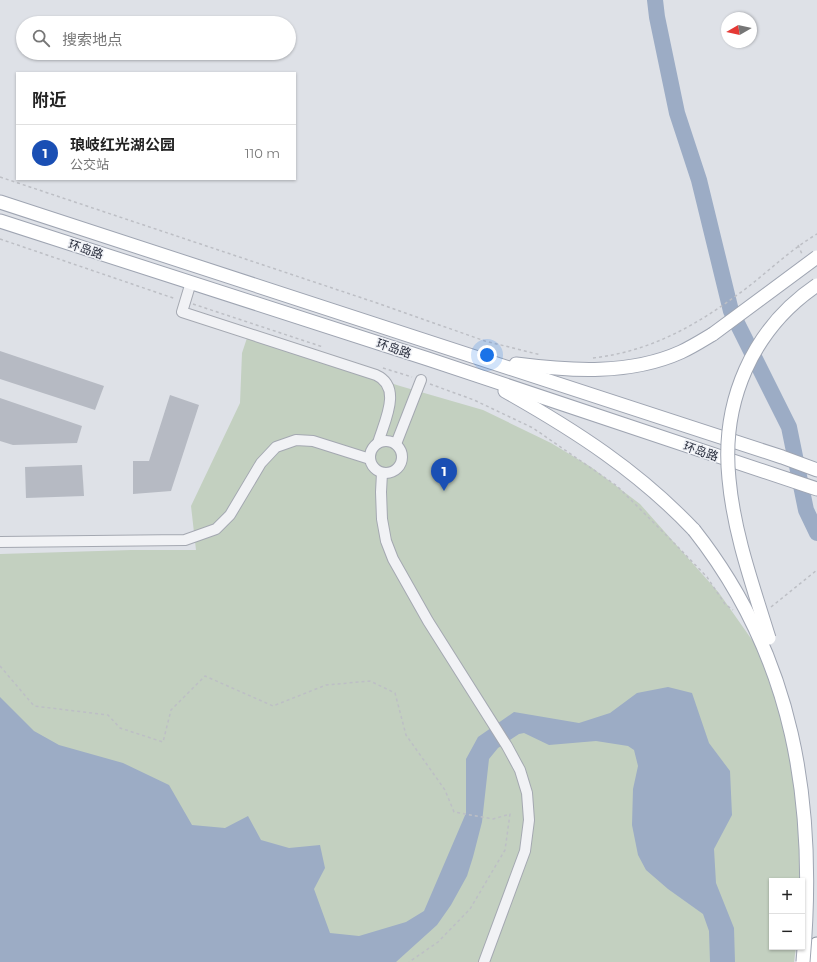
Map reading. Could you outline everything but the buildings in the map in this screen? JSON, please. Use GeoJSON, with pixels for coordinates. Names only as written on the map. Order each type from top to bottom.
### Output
{"type":"FeatureCollection","features":[{"type":"Feature","properties":{"kind":"highway"},"geometry":{"type":"LineString","coordinates":[[814,962],[817,944]]}},
{"type":"Feature","properties":{"kind":"main road","name":"环岛路"},"geometry":{"type":"LineString","coordinates":[[0,202],[782,456],[817,470]]}},
{"type":"Feature","properties":{"kind":"main road","name":"环岛路"},"geometry":{"type":"LineString","coordinates":[[0,221],[479,376],[817,489]]}},
{"type":"Feature","properties":{"kind":"main road"},"geometry":{"type":"LineString","coordinates":[[484,359],[577,370],[635,365],[661,360],[682,352],[725,326],[817,257]]}},
{"type":"Feature","properties":{"kind":"main road"},"geometry":{"type":"LineString","coordinates":[[780,673],[752,583],[738,530],[729,479],[728,437],[738,389],[752,354],[776,321],[804,294],[817,285]]}},
{"type":"Feature","properties":{"kind":"main road"},"geometry":{"type":"LineString","coordinates":[[479,376],[561,423],[616,460],[669,504],[694,530],[731,581],[744,602],[780,673],[789,695],[806,759],[810,782],[816,839],[815,893],[809,937],[803,962]]}},
{"type":"Feature","properties":{"kind":"street"},"geometry":{"type":"LineString","coordinates":[[191,282],[182,312],[380,377],[388,386],[391,397],[378,443],[372,450],[370,459],[374,468],[382,473],[392,472],[400,466],[402,456],[396,444],[388,441],[378,443]]}},
{"type":"Feature","properties":{"kind":"street"},"geometry":{"type":"LineString","coordinates":[[396,444],[421,380]]}},
{"type":"Feature","properties":{"kind":"street"},"geometry":{"type":"LineString","coordinates":[[0,542],[185,540],[216,529],[230,515],[261,463],[276,447],[296,440],[313,441],[370,459]]}},
{"type":"Feature","properties":{"kind":"street"},"geometry":{"type":"LineString","coordinates":[[382,473],[382,518],[386,541],[393,559],[428,621],[507,746],[524,781],[529,808],[529,830],[520,866],[484,962]]}},
{"type":"Feature","properties":{"kind":"path"},"geometry":{"type":"LineString","coordinates":[[0,177],[374,302],[484,341],[541,355]]}},
{"type":"Feature","properties":{"kind":"path"},"geometry":{"type":"LineString","coordinates":[[588,358],[617,355],[647,347],[701,320],[744,290],[798,245],[817,234]]}},
{"type":"Feature","properties":{"kind":"path"},"geometry":{"type":"LineString","coordinates":[[0,239],[326,348]]}},
{"type":"Feature","properties":{"kind":"path"},"geometry":{"type":"LineString","coordinates":[[377,366],[421,380],[474,400],[533,428],[617,486],[707,577],[725,604],[735,612]]}},
{"type":"Feature","properties":{"kind":"path"},"geometry":{"type":"LineString","coordinates":[[768,609],[817,570]]}},
{"type":"Feature","properties":{"kind":"path"},"geometry":{"type":"LineString","coordinates":[[0,666],[34,706],[108,715],[120,728],[163,742],[171,710],[205,676],[273,706],[326,685],[370,682],[395,693],[406,735],[445,790],[454,812],[493,819],[510,814],[505,850],[470,909],[438,942],[409,962]]}},
{"type":"Feature","properties":{"kind":"green space"},"geometry":{"type":"Polygon","coordinates":[[[247,338],[400,386],[483,410],[551,443],[591,467],[640,504],[719,593],[757,647],[798,748],[802,878],[769,878],[769,950],[796,950],[794,962],[0,962],[0,554],[131,550],[196,550],[191,506],[240,403],[242,353],[247,338]]]}},
{"type":"Feature","properties":{"kind":"water"},"geometry":{"type":"Polygon","coordinates":[[[668,687],[692,693],[709,743],[730,771],[732,815],[714,849],[716,883],[734,928],[735,962],[710,962],[709,931],[703,914],[668,889],[646,870],[638,855],[632,825],[633,789],[638,766],[634,750],[628,746],[596,741],[549,745],[524,733],[519,734],[498,748],[489,759],[482,822],[473,857],[467,876],[451,905],[437,925],[396,962],[0,962],[0,697],[34,731],[59,745],[123,763],[169,785],[192,825],[225,828],[248,816],[261,840],[289,848],[320,845],[325,868],[314,889],[330,933],[359,936],[406,922],[424,911],[466,813],[466,759],[478,737],[514,712],[579,723],[610,713],[637,693],[668,687]]]}},
{"type":"Feature","properties":{"kind":"waterway"},"geometry":{"type":"LineString","coordinates":[[655,0],[657,17],[677,113],[699,180],[731,311],[789,427],[806,510],[817,533]]}},
{"type":"Feature","properties":{"kind":"place","name":"琅岐红光湖公园"},"geometry":{"type":"Point","coordinates":[444,491]}}]}
